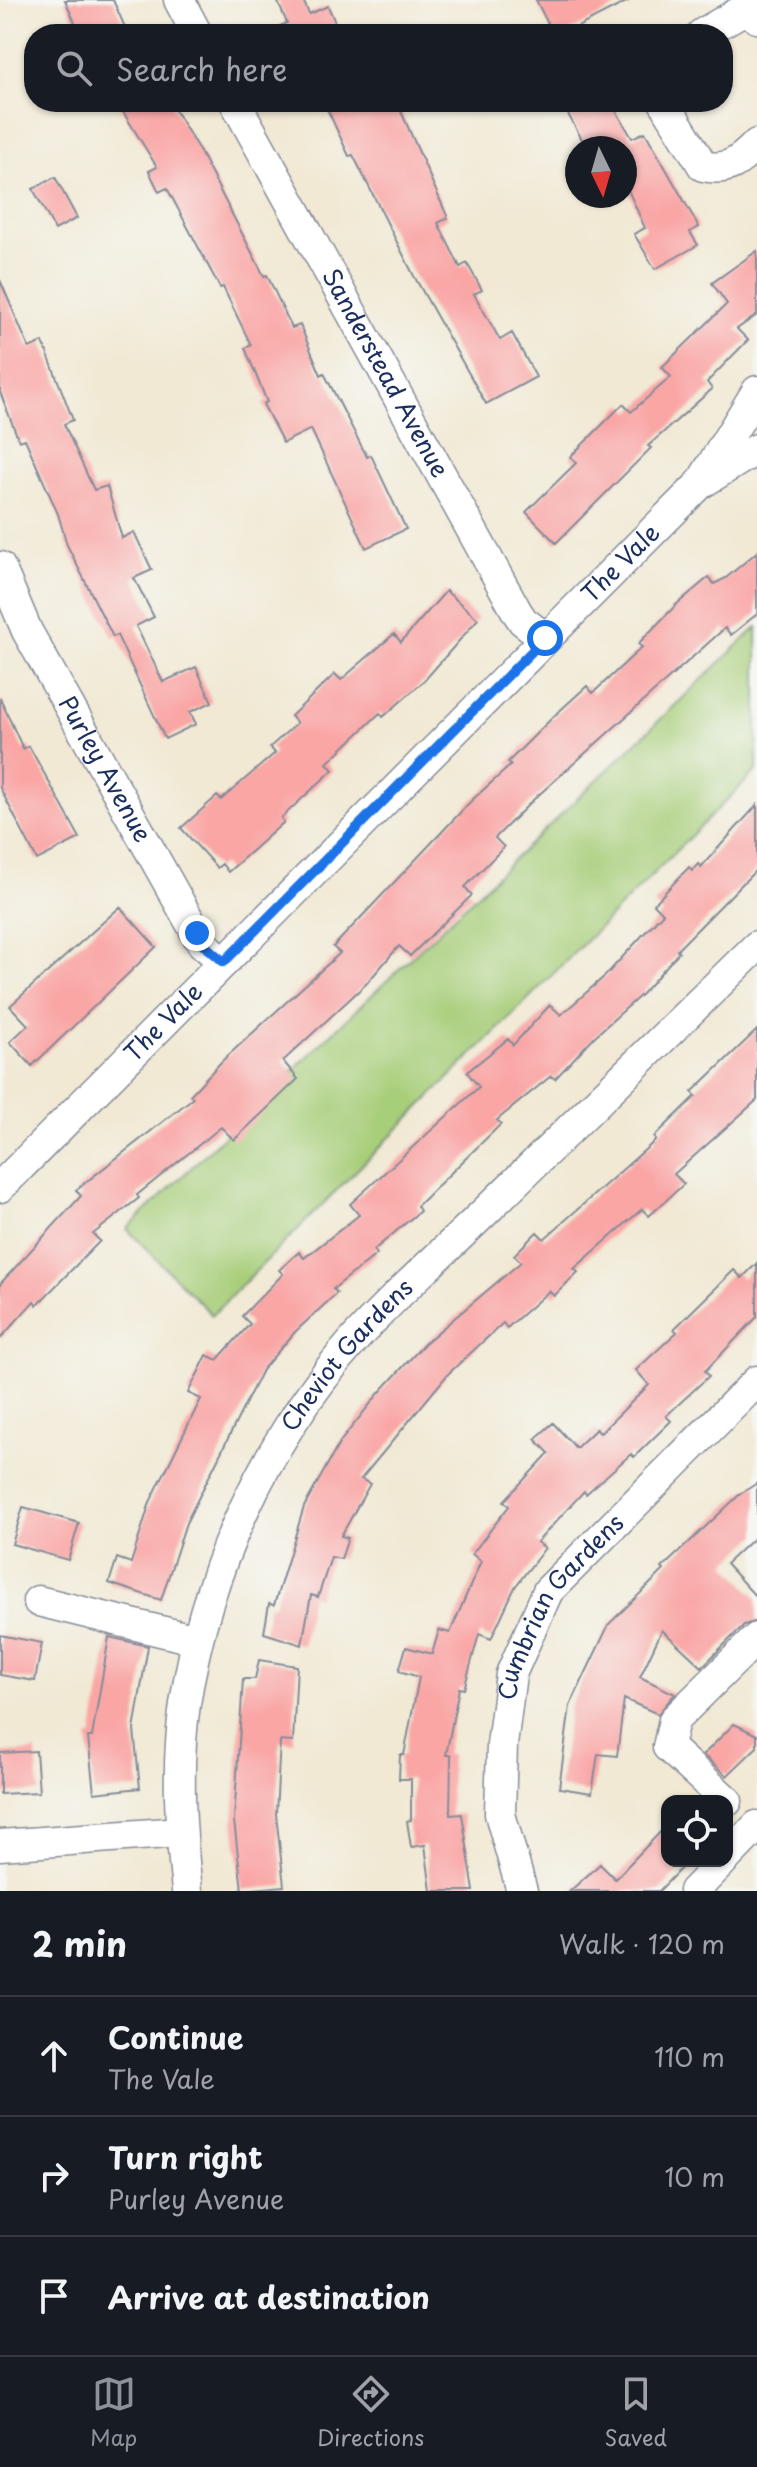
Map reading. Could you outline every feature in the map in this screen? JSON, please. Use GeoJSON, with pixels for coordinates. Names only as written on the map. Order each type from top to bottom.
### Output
{"type":"FeatureCollection","features":[{"type":"Feature","properties":{"kind":"street"},"geometry":{"type":"LineString","coordinates":[[179,0],[192,24]]}},
{"type":"Feature","properties":{"kind":"street"},"geometry":{"type":"LineString","coordinates":[[719,24],[750,6],[757,18]]}},
{"type":"Feature","properties":{"kind":"street","name":"Sanderstead Avenue"},"geometry":{"type":"LineString","coordinates":[[241,112],[517,612],[523,621],[545,638]]}},
{"type":"Feature","properties":{"kind":"street"},"geometry":{"type":"LineString","coordinates":[[670,112],[703,166],[719,170],[728,167],[756,146]]}},
{"type":"Feature","properties":{"kind":"street","name":"The Vale"},"geometry":{"type":"LineString","coordinates":[[700,484],[757,391]]}},
{"type":"Feature","properties":{"kind":"street","name":"The Vale"},"geometry":{"type":"LineString","coordinates":[[0,1187],[700,484],[757,449]]}},
{"type":"Feature","properties":{"kind":"street","name":"Purley Avenue"},"geometry":{"type":"LineString","coordinates":[[0,567],[27,631],[202,943],[224,962]]}},
{"type":"Feature","properties":{"kind":"street","name":"Cheviot Gardens"},"geometry":{"type":"LineString","coordinates":[[187,1891],[181,1832],[185,1706],[197,1640],[221,1565],[257,1480],[296,1416],[354,1340],[757,946]]}},
{"type":"Feature","properties":{"kind":"street","name":"Cumbrian Gardens"},"geometry":{"type":"LineString","coordinates":[[522,1891],[500,1814],[502,1745],[511,1674],[548,1591],[757,1381]]}},
{"type":"Feature","properties":{"kind":"street"},"geometry":{"type":"LineString","coordinates":[[38,1601],[197,1640]]}},
{"type":"Feature","properties":{"kind":"street"},"geometry":{"type":"LineString","coordinates":[[720,1795],[668,1747],[674,1720],[757,1638]]}},
{"type":"Feature","properties":{"kind":"street"},"geometry":{"type":"LineString","coordinates":[[733,1806],[756,1826],[733,1851]]}},
{"type":"Feature","properties":{"kind":"street"},"geometry":{"type":"LineString","coordinates":[[0,1845],[181,1832]]}},
{"type":"Feature","properties":{"kind":"street"},"geometry":{"type":"LineString","coordinates":[[694,1891],[717,1867]]}},
{"type":"Feature","properties":{"kind":"green space"},"geometry":{"type":"Polygon","coordinates":[[[757,627],[757,770],[212,1315],[127,1229],[757,627]]]}},
{"type":"Feature","properties":{"kind":"building"},"geometry":{"type":"Polygon","coordinates":[[[65,0],[113,0],[124,24],[76,24],[65,0]]]}},
{"type":"Feature","properties":{"kind":"building"},"geometry":{"type":"Polygon","coordinates":[[[277,0],[303,0],[309,14],[328,6],[336,24],[285,24],[287,23],[277,0]]]}},
{"type":"Feature","properties":{"kind":"building"},"geometry":{"type":"Polygon","coordinates":[[[536,0],[630,0],[583,24],[548,24],[536,0]]]}},
{"type":"Feature","properties":{"kind":"building"},"geometry":{"type":"Polygon","coordinates":[[[123,112],[176,112],[264,276],[267,275],[292,328],[300,325],[321,375],[324,373],[367,457],[371,455],[406,529],[366,548],[311,429],[283,443],[263,404],[267,402],[245,348],[251,345],[223,287],[220,288],[167,188],[159,192],[149,171],[157,167],[123,112]]]}},
{"type":"Feature","properties":{"kind":"building"},"geometry":{"type":"Polygon","coordinates":[[[329,112],[401,112],[448,218],[438,223],[460,267],[467,263],[482,290],[474,294],[500,340],[512,333],[536,377],[486,404],[414,276],[353,155],[349,156],[329,112]]]}},
{"type":"Feature","properties":{"kind":"building"},"geometry":{"type":"Polygon","coordinates":[[[567,112],[617,112],[631,136],[580,136],[567,112]]]}},
{"type":"Feature","properties":{"kind":"building"},"geometry":{"type":"Polygon","coordinates":[[[645,132],[699,227],[690,232],[698,245],[655,269],[634,234],[645,228],[636,208],[636,136],[645,132]]]}},
{"type":"Feature","properties":{"kind":"building"},"geometry":{"type":"Polygon","coordinates":[[[55,177],[77,218],[55,230],[33,189],[55,177]]]}},
{"type":"Feature","properties":{"kind":"building"},"geometry":{"type":"Polygon","coordinates":[[[757,251],[757,315],[737,329],[748,340],[707,382],[712,389],[648,446],[651,448],[556,543],[526,512],[576,463],[570,457],[623,404],[631,412],[671,377],[662,367],[727,304],[712,283],[757,251]]]}},
{"type":"Feature","properties":{"kind":"building"},"geometry":{"type":"Polygon","coordinates":[[[0,280],[29,348],[43,342],[73,420],[64,424],[94,490],[107,486],[122,538],[134,532],[152,570],[134,578],[154,617],[136,626],[163,682],[196,667],[212,702],[190,712],[196,724],[165,739],[117,635],[113,637],[67,545],[58,514],[25,439],[19,441],[0,392],[0,280]]]}},
{"type":"Feature","properties":{"kind":"building"},"geometry":{"type":"Polygon","coordinates":[[[757,552],[757,614],[731,635],[725,628],[533,800],[495,838],[504,847],[465,887],[472,895],[410,956],[399,946],[366,984],[283,1061],[298,1079],[234,1140],[221,1127],[137,1195],[139,1198],[93,1234],[100,1241],[37,1305],[34,1301],[0,1339],[0,1284],[81,1196],[76,1190],[193,1098],[190,1095],[223,1060],[340,953],[333,947],[472,800],[511,765],[508,762],[554,716],[587,686],[593,693],[642,647],[638,644],[677,604],[709,577],[714,584],[726,578],[757,552]]]}},
{"type":"Feature","properties":{"kind":"building"},"geometry":{"type":"Polygon","coordinates":[[[446,591],[478,619],[424,681],[383,717],[380,713],[327,763],[333,770],[281,818],[284,822],[228,872],[222,864],[217,868],[181,828],[217,796],[221,800],[275,753],[270,747],[297,723],[291,716],[335,674],[341,680],[394,634],[401,642],[446,591]]]}},
{"type":"Feature","properties":{"kind":"building"},"geometry":{"type":"Polygon","coordinates":[[[0,698],[23,749],[29,746],[80,838],[37,860],[0,788],[0,698]]]}},
{"type":"Feature","properties":{"kind":"building"},"geometry":{"type":"Polygon","coordinates":[[[757,805],[757,869],[677,950],[679,952],[642,994],[594,1037],[555,1079],[551,1076],[497,1120],[501,1124],[417,1206],[420,1211],[374,1250],[377,1254],[333,1289],[337,1293],[295,1332],[262,1370],[186,1523],[161,1600],[109,1583],[117,1558],[131,1563],[150,1502],[201,1399],[188,1393],[207,1355],[217,1360],[250,1324],[242,1316],[283,1274],[279,1270],[299,1252],[304,1258],[359,1215],[350,1204],[479,1087],[467,1072],[508,1039],[513,1045],[550,1005],[561,1015],[606,975],[663,913],[654,904],[689,867],[692,871],[698,864],[701,867],[757,805]]]}},
{"type":"Feature","properties":{"kind":"building"},"geometry":{"type":"Polygon","coordinates":[[[120,907],[156,947],[32,1066],[10,1042],[28,1025],[10,1006],[120,907]]]}},
{"type":"Feature","properties":{"kind":"building"},"geometry":{"type":"Polygon","coordinates":[[[757,1030],[757,1100],[674,1174],[684,1184],[649,1216],[642,1209],[574,1269],[578,1272],[554,1296],[549,1291],[507,1328],[503,1323],[448,1374],[361,1479],[370,1484],[341,1536],[348,1538],[341,1559],[331,1557],[318,1597],[311,1595],[302,1645],[264,1633],[269,1604],[274,1605],[304,1507],[340,1442],[379,1393],[425,1343],[521,1262],[514,1255],[537,1232],[544,1239],[656,1140],[654,1137],[696,1096],[692,1092],[757,1030]]]}},
{"type":"Feature","properties":{"kind":"building"},"geometry":{"type":"Polygon","coordinates":[[[757,1263],[757,1317],[705,1371],[709,1376],[666,1416],[671,1421],[634,1457],[631,1454],[586,1494],[584,1491],[537,1542],[545,1548],[515,1587],[491,1639],[479,1634],[464,1689],[459,1688],[446,1755],[451,1755],[450,1815],[462,1814],[474,1891],[431,1891],[425,1845],[411,1847],[407,1821],[411,1820],[411,1779],[399,1779],[400,1755],[404,1755],[419,1677],[399,1671],[406,1647],[432,1654],[439,1630],[450,1633],[481,1561],[472,1554],[509,1506],[504,1501],[549,1453],[535,1439],[553,1423],[576,1448],[596,1429],[600,1433],[649,1385],[636,1370],[677,1332],[674,1329],[734,1270],[742,1278],[757,1263]]]}},
{"type":"Feature","properties":{"kind":"building"},"geometry":{"type":"Polygon","coordinates":[[[757,1483],[757,1535],[726,1564],[757,1598],[757,1621],[744,1625],[702,1667],[662,1630],[640,1677],[675,1694],[658,1714],[624,1699],[617,1756],[598,1754],[592,1793],[559,1788],[570,1706],[609,1624],[664,1570],[662,1568],[739,1495],[757,1483]]]}},
{"type":"Feature","properties":{"kind":"building"},"geometry":{"type":"Polygon","coordinates":[[[23,1507],[79,1523],[68,1560],[12,1544],[23,1507]]]}},
{"type":"Feature","properties":{"kind":"building"},"geometry":{"type":"Polygon","coordinates":[[[0,1635],[42,1643],[35,1681],[0,1675],[0,1635]]]}},
{"type":"Feature","properties":{"kind":"building"},"geometry":{"type":"Polygon","coordinates":[[[109,1637],[148,1646],[134,1730],[140,1788],[94,1793],[88,1737],[92,1737],[109,1637]]]}},
{"type":"Feature","properties":{"kind":"building"},"geometry":{"type":"Polygon","coordinates":[[[259,1660],[297,1666],[293,1742],[280,1741],[276,1814],[284,1886],[242,1890],[234,1821],[243,1679],[255,1679],[259,1660]]]}},
{"type":"Feature","properties":{"kind":"building"},"geometry":{"type":"Polygon","coordinates":[[[734,1724],[757,1735],[757,1747],[727,1776],[703,1755],[734,1724]]]}},
{"type":"Feature","properties":{"kind":"building"},"geometry":{"type":"Polygon","coordinates":[[[36,1751],[39,1792],[0,1794],[0,1753],[36,1751]]]}},
{"type":"Feature","properties":{"kind":"building"},"geometry":{"type":"Polygon","coordinates":[[[661,1831],[661,1867],[682,1867],[659,1891],[570,1891],[600,1864],[615,1879],[661,1831]]]}},
{"type":"Feature","properties":{"kind":"route"},"geometry":{"type":"LineString","coordinates":[[197,933],[202,943],[224,962],[545,638]]}}]}
